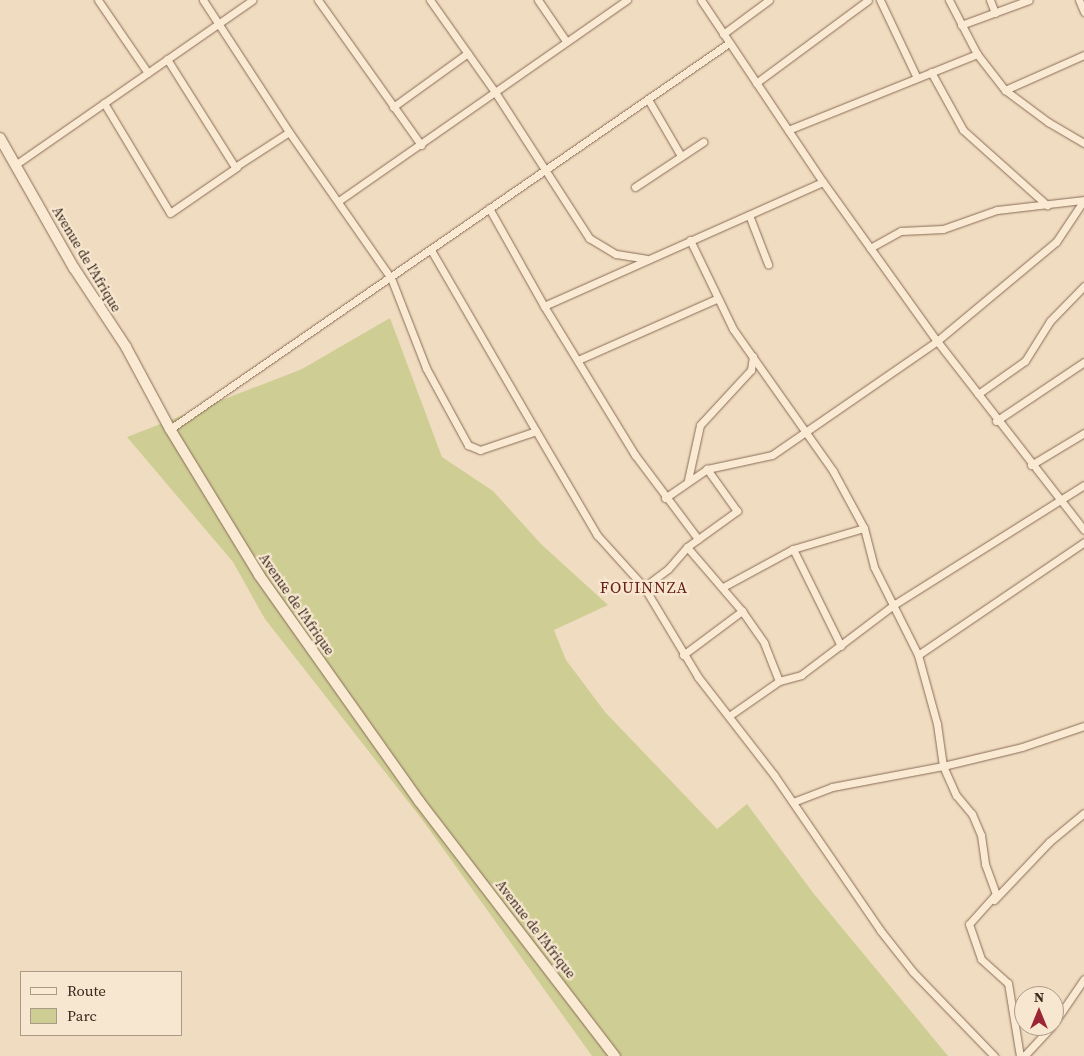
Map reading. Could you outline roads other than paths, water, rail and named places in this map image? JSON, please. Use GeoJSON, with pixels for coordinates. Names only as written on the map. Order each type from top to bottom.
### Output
{"type":"FeatureCollection","features":[{"type":"Feature","properties":{"kind":"main road","name":"Avenue de l'Afrique"},"geometry":{"type":"LineString","coordinates":[[0,138],[74,268],[126,348],[170,429],[291,622],[419,801],[615,1056]]}},
{"type":"Feature","properties":{"kind":"street"},"geometry":{"type":"LineString","coordinates":[[98,0],[148,73]]}},
{"type":"Feature","properties":{"kind":"street"},"geometry":{"type":"LineString","coordinates":[[203,0],[289,132],[340,200],[391,278],[426,368],[468,445],[480,450],[536,431]]}},
{"type":"Feature","properties":{"kind":"street"},"geometry":{"type":"LineString","coordinates":[[15,165],[252,0]]}},
{"type":"Feature","properties":{"kind":"street"},"geometry":{"type":"LineString","coordinates":[[318,0],[421,145]]}},
{"type":"Feature","properties":{"kind":"street"},"geometry":{"type":"LineString","coordinates":[[430,0],[495,92],[589,238],[616,254],[646,260]]}},
{"type":"Feature","properties":{"kind":"street"},"geometry":{"type":"LineString","coordinates":[[538,0],[566,41]]}},
{"type":"Feature","properties":{"kind":"street"},"geometry":{"type":"LineString","coordinates":[[340,200],[627,0]]}},
{"type":"Feature","properties":{"kind":"street"},"geometry":{"type":"LineString","coordinates":[[701,0],[823,182],[870,248],[996,421],[1084,530]]}},
{"type":"Feature","properties":{"kind":"street"},"geometry":{"type":"LineString","coordinates":[[723,34],[769,0]]}},
{"type":"Feature","properties":{"kind":"street"},"geometry":{"type":"LineString","coordinates":[[756,83],[868,0]]}},
{"type":"Feature","properties":{"kind":"street"},"geometry":{"type":"LineString","coordinates":[[880,0],[917,78]]}},
{"type":"Feature","properties":{"kind":"street"},"geometry":{"type":"LineString","coordinates":[[949,0],[977,54],[1004,90],[1048,122],[1082,139]]}},
{"type":"Feature","properties":{"kind":"street"},"geometry":{"type":"LineString","coordinates":[[990,0],[995,12]]}},
{"type":"Feature","properties":{"kind":"street"},"geometry":{"type":"LineString","coordinates":[[961,25],[1029,0]]}},
{"type":"Feature","properties":{"kind":"street"},"geometry":{"type":"LineString","coordinates":[[1079,0],[1084,12]]}},
{"type":"Feature","properties":{"kind":"street"},"geometry":{"type":"LineString","coordinates":[[170,429],[729,43]]}},
{"type":"Feature","properties":{"kind":"street"},"geometry":{"type":"LineString","coordinates":[[393,107],[468,53]]}},
{"type":"Feature","properties":{"kind":"street"},"geometry":{"type":"LineString","coordinates":[[788,130],[977,54]]}},
{"type":"Feature","properties":{"kind":"street"},"geometry":{"type":"LineString","coordinates":[[1004,90],[1084,55]]}},
{"type":"Feature","properties":{"kind":"street"},"geometry":{"type":"LineString","coordinates":[[167,59],[233,166],[238,167]]}},
{"type":"Feature","properties":{"kind":"street"},"geometry":{"type":"LineString","coordinates":[[931,72],[963,130],[1047,205]]}},
{"type":"Feature","properties":{"kind":"street"},"geometry":{"type":"LineString","coordinates":[[648,100],[681,156]]}},
{"type":"Feature","properties":{"kind":"street"},"geometry":{"type":"LineString","coordinates":[[104,104],[170,213],[289,132]]}},
{"type":"Feature","properties":{"kind":"street"},"geometry":{"type":"LineString","coordinates":[[635,186],[703,142]]}},
{"type":"Feature","properties":{"kind":"street"},"geometry":{"type":"LineString","coordinates":[[544,306],[823,182]]}},
{"type":"Feature","properties":{"kind":"street"},"geometry":{"type":"LineString","coordinates":[[870,248],[901,231],[943,229],[997,210],[1084,200]]}},
{"type":"Feature","properties":{"kind":"street"},"geometry":{"type":"LineString","coordinates":[[665,498],[688,480],[708,469],[772,455],[937,340],[1056,242],[1084,200]]}},
{"type":"Feature","properties":{"kind":"street"},"geometry":{"type":"LineString","coordinates":[[489,208],[544,306],[635,455],[665,498],[698,538]]}},
{"type":"Feature","properties":{"kind":"street"},"geometry":{"type":"LineString","coordinates":[[749,215],[768,264]]}},
{"type":"Feature","properties":{"kind":"street"},"geometry":{"type":"LineString","coordinates":[[690,240],[716,299],[753,356],[806,430],[864,528],[874,566],[895,604],[918,655],[937,724],[943,766],[956,795],[979,827],[985,864],[996,894],[988,905]]}},
{"type":"Feature","properties":{"kind":"street"},"geometry":{"type":"LineString","coordinates":[[431,250],[597,535],[644,588],[683,655],[793,802],[899,955],[994,1056]]}},
{"type":"Feature","properties":{"kind":"street"},"geometry":{"type":"LineString","coordinates":[[978,394],[1025,361],[1050,321],[1084,286]]}},
{"type":"Feature","properties":{"kind":"street"},"geometry":{"type":"LineString","coordinates":[[578,360],[716,299]]}},
{"type":"Feature","properties":{"kind":"street"},"geometry":{"type":"LineString","coordinates":[[688,480],[700,425],[751,370],[753,356]]}},
{"type":"Feature","properties":{"kind":"street"},"geometry":{"type":"LineString","coordinates":[[996,421],[1084,362]]}},
{"type":"Feature","properties":{"kind":"street"},"geometry":{"type":"LineString","coordinates":[[1031,465],[1084,433]]}},
{"type":"Feature","properties":{"kind":"street"},"geometry":{"type":"LineString","coordinates":[[644,588],[668,569],[687,547],[737,511],[708,469]]}},
{"type":"Feature","properties":{"kind":"street"},"geometry":{"type":"LineString","coordinates":[[728,716],[779,681],[805,673],[895,604],[1084,485]]}},
{"type":"Feature","properties":{"kind":"street"},"geometry":{"type":"LineString","coordinates":[[723,587],[793,549],[864,528]]}},
{"type":"Feature","properties":{"kind":"street"},"geometry":{"type":"LineString","coordinates":[[918,655],[1084,542]]}},
{"type":"Feature","properties":{"kind":"street"},"geometry":{"type":"LineString","coordinates":[[687,547],[723,587],[761,638],[779,681]]}},
{"type":"Feature","properties":{"kind":"street"},"geometry":{"type":"LineString","coordinates":[[793,549],[841,646]]}},
{"type":"Feature","properties":{"kind":"street"},"geometry":{"type":"LineString","coordinates":[[683,655],[742,611]]}},
{"type":"Feature","properties":{"kind":"street"},"geometry":{"type":"LineString","coordinates":[[793,802],[832,787],[943,766],[1022,747],[1084,726]]}},
{"type":"Feature","properties":{"kind":"street"},"geometry":{"type":"LineString","coordinates":[[1020,1056],[1008,983],[982,959],[969,924],[1049,842],[1084,813]]}},
{"type":"Feature","properties":{"kind":"street"},"geometry":{"type":"LineString","coordinates":[[1064,1009],[1084,979]]}},
{"type":"Feature","properties":{"kind":"street"},"geometry":{"type":"LineString","coordinates":[[1024,1056],[1043,1036]]}},
{"type":"Feature","properties":{"kind":"district","name":"FOUINNZA"},"geometry":{"type":"Point","coordinates":[644,587]}}]}
